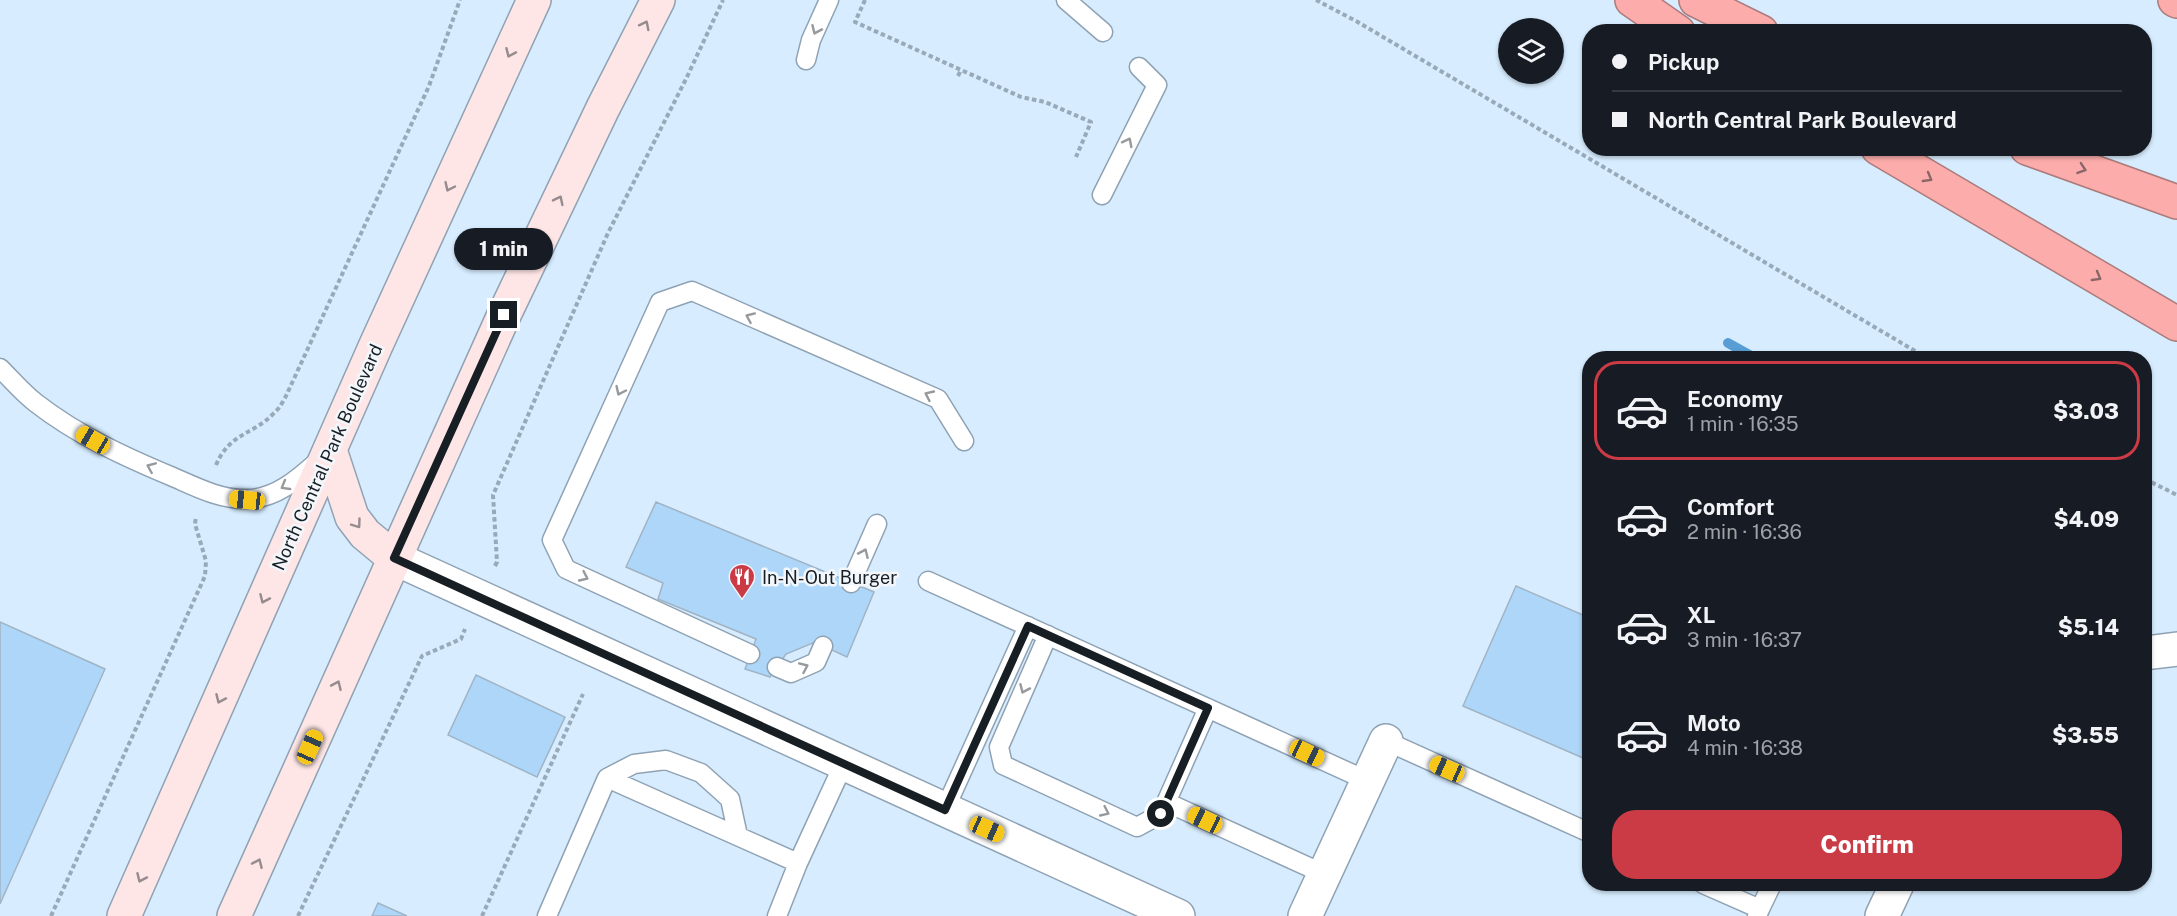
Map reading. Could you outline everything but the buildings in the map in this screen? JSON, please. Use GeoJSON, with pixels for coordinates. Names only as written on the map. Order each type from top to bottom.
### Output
{"type":"FeatureCollection","features":[{"type":"Feature","properties":{"kind":"highway"},"geometry":{"type":"LineString","coordinates":[[1632,0],[1666,24]]}},
{"type":"Feature","properties":{"kind":"highway"},"geometry":{"type":"LineString","coordinates":[[1696,0],[1745,24]]}},
{"type":"Feature","properties":{"kind":"highway"},"geometry":{"type":"LineString","coordinates":[[1892,156],[2177,324]]}},
{"type":"Feature","properties":{"kind":"highway"},"geometry":{"type":"LineString","coordinates":[[2049,156],[2172,201]]}},
{"type":"Feature","properties":{"kind":"main road","name":"North Central Park Boulevard"},"geometry":{"type":"LineString","coordinates":[[124,916],[330,450],[534,0]]}},
{"type":"Feature","properties":{"kind":"main road"},"geometry":{"type":"LineString","coordinates":[[234,916],[504,315],[603,108],[658,0]]}},
{"type":"Feature","properties":{"kind":"main road"},"geometry":{"type":"LineString","coordinates":[[330,450],[352,517],[364,534],[394,558]]}},
{"type":"Feature","properties":{"kind":"street"},"geometry":{"type":"LineString","coordinates":[[394,558],[1178,916]]}},
{"type":"Feature","properties":{"kind":"street"},"geometry":{"type":"LineString","coordinates":[[2152,652],[2177,649]]}},
{"type":"Feature","properties":{"kind":"street"},"geometry":{"type":"LineString","coordinates":[[1305,916],[1386,741]]}},
{"type":"Feature","properties":{"kind":"street"},"geometry":{"type":"LineString","coordinates":[[1882,916],[1894,891]]}},
{"type":"Feature","properties":{"kind":"lane"},"geometry":{"type":"LineString","coordinates":[[806,60],[811,40],[829,0]]}},
{"type":"Feature","properties":{"kind":"lane"},"geometry":{"type":"LineString","coordinates":[[1066,0],[1103,32]]}},
{"type":"Feature","properties":{"kind":"lane"},"geometry":{"type":"LineString","coordinates":[[1102,195],[1157,85],[1139,67]]}},
{"type":"Feature","properties":{"kind":"lane"},"geometry":{"type":"LineString","coordinates":[[750,654],[566,569],[552,540],[660,302],[692,291],[938,399],[964,441]]}},
{"type":"Feature","properties":{"kind":"lane"},"geometry":{"type":"LineString","coordinates":[[0,368],[34,402],[61,421],[134,460],[225,497],[247,500],[266,496],[300,477],[330,450]]}},
{"type":"Feature","properties":{"kind":"lane"},"geometry":{"type":"LineString","coordinates":[[851,583],[878,524]]}},
{"type":"Feature","properties":{"kind":"lane"},"geometry":{"type":"LineString","coordinates":[[928,581],[1368,781]]}},
{"type":"Feature","properties":{"kind":"lane"},"geometry":{"type":"LineString","coordinates":[[945,810],[1028,626]]}},
{"type":"Feature","properties":{"kind":"lane"},"geometry":{"type":"LineString","coordinates":[[1048,635],[999,747],[1003,765],[1137,827],[1161,814],[1208,708]]}},
{"type":"Feature","properties":{"kind":"lane"},"geometry":{"type":"LineString","coordinates":[[777,667],[791,673],[816,662],[823,646]]}},
{"type":"Feature","properties":{"kind":"lane"},"geometry":{"type":"LineString","coordinates":[[1386,741],[1582,829]]}},
{"type":"Feature","properties":{"kind":"lane"},"geometry":{"type":"LineString","coordinates":[[547,916],[607,778],[634,764],[666,760],[701,773],[730,799],[738,836]]}},
{"type":"Feature","properties":{"kind":"lane"},"geometry":{"type":"LineString","coordinates":[[777,916],[798,863],[844,763]]}},
{"type":"Feature","properties":{"kind":"lane"},"geometry":{"type":"LineString","coordinates":[[607,778],[798,863]]}},
{"type":"Feature","properties":{"kind":"lane"},"geometry":{"type":"LineString","coordinates":[[1166,802],[1324,874]]}},
{"type":"Feature","properties":{"kind":"lane"},"geometry":{"type":"LineString","coordinates":[[1717,891],[1759,913],[1769,891]]}},
{"type":"Feature","properties":{"kind":"path"},"geometry":{"type":"LineString","coordinates":[[51,916],[205,576],[206,561],[195,524],[204,490],[222,450],[275,412],[286,396],[429,86],[460,0]]}},
{"type":"Feature","properties":{"kind":"path"},"geometry":{"type":"LineString","coordinates":[[298,916],[422,656],[460,639],[481,598],[497,561],[493,495],[608,233],[723,0]]}},
{"type":"Feature","properties":{"kind":"path"},"geometry":{"type":"LineString","coordinates":[[865,0],[855,22],[1020,97],[1045,102],[1090,122],[1076,157]]}},
{"type":"Feature","properties":{"kind":"path"},"geometry":{"type":"LineString","coordinates":[[1316,0],[1356,21],[1582,154]]}},
{"type":"Feature","properties":{"kind":"path"},"geometry":{"type":"LineString","coordinates":[[958,76],[961,70]]}},
{"type":"Feature","properties":{"kind":"path"},"geometry":{"type":"LineString","coordinates":[[1585,156],[1915,351]]}},
{"type":"Feature","properties":{"kind":"path"},"geometry":{"type":"LineString","coordinates":[[2152,482],[2177,495]]}},
{"type":"Feature","properties":{"kind":"path"},"geometry":{"type":"LineString","coordinates":[[482,916],[583,694]]}},
{"type":"Feature","properties":{"kind":"waterway"},"geometry":{"type":"LineString","coordinates":[[1728,343],[1742,351]]}},
{"type":"Feature","properties":{"kind":"place","name":"In-N-Out Burger"},"geometry":{"type":"Point","coordinates":[742,600]}},
{"type":"Feature","properties":{"kind":"route"},"geometry":{"type":"LineString","coordinates":[[504,315],[394,558],[945,810],[1028,626],[1208,708],[1161,814]]}}]}
